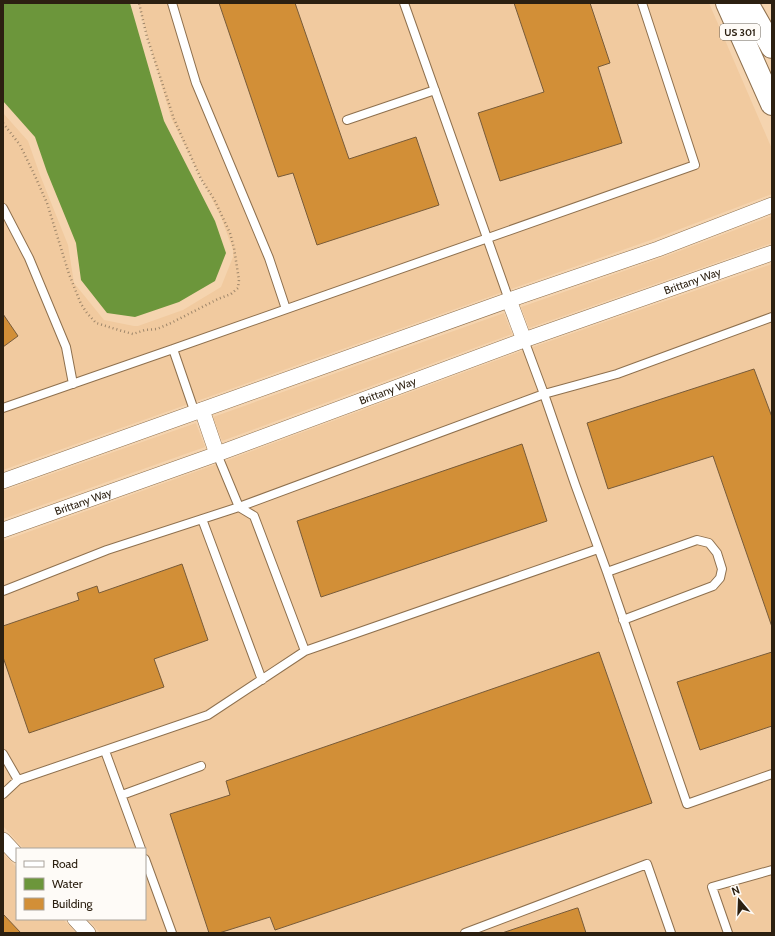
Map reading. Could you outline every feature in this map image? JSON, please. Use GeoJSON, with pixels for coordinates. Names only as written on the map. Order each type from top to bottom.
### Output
{"type":"FeatureCollection","features":[{"type":"Feature","properties":{"kind":"main road","name":"US 301"},"geometry":{"type":"LineString","coordinates":[[727,3],[772,104]]}},
{"type":"Feature","properties":{"kind":"main road"},"geometry":{"type":"LineString","coordinates":[[747,3],[772,47]]}},
{"type":"Feature","properties":{"kind":"street"},"geometry":{"type":"LineString","coordinates":[[3,481],[658,248],[772,205]]}},
{"type":"Feature","properties":{"kind":"street","name":"Brittany Way"},"geometry":{"type":"LineString","coordinates":[[3,530],[217,454],[524,340],[772,253]]}},
{"type":"Feature","properties":{"kind":"street"},"geometry":{"type":"LineString","coordinates":[[509,300],[524,340]]}},
{"type":"Feature","properties":{"kind":"street"},"geometry":{"type":"LineString","coordinates":[[198,411],[217,454]]}},
{"type":"Feature","properties":{"kind":"street"},"geometry":{"type":"LineString","coordinates":[[3,840],[16,854]]}},
{"type":"Feature","properties":{"kind":"street"},"geometry":{"type":"LineString","coordinates":[[76,920],[88,933]]}},
{"type":"Feature","properties":{"kind":"lane"},"geometry":{"type":"LineString","coordinates":[[172,3],[196,83],[269,258],[286,309]]}},
{"type":"Feature","properties":{"kind":"lane"},"geometry":{"type":"LineString","coordinates":[[404,3],[509,300]]}},
{"type":"Feature","properties":{"kind":"lane"},"geometry":{"type":"LineString","coordinates":[[3,408],[695,165],[642,3]]}},
{"type":"Feature","properties":{"kind":"lane"},"geometry":{"type":"LineString","coordinates":[[346,120],[435,90]]}},
{"type":"Feature","properties":{"kind":"lane"},"geometry":{"type":"LineString","coordinates":[[3,208],[29,258],[66,347],[73,384]]}},
{"type":"Feature","properties":{"kind":"lane"},"geometry":{"type":"LineString","coordinates":[[3,591],[107,550],[239,506],[544,394],[616,374],[772,317]]}},
{"type":"Feature","properties":{"kind":"lane"},"geometry":{"type":"LineString","coordinates":[[524,340],[607,572],[687,804],[772,774]]}},
{"type":"Feature","properties":{"kind":"lane"},"geometry":{"type":"LineString","coordinates":[[173,349],[198,411]]}},
{"type":"Feature","properties":{"kind":"lane"},"geometry":{"type":"LineString","coordinates":[[217,454],[239,506],[254,516],[305,651]]}},
{"type":"Feature","properties":{"kind":"lane"},"geometry":{"type":"LineString","coordinates":[[202,519],[262,680]]}},
{"type":"Feature","properties":{"kind":"lane"},"geometry":{"type":"LineString","coordinates":[[607,572],[697,540],[709,543],[717,553],[722,569],[720,578],[714,586],[623,620]]}},
{"type":"Feature","properties":{"kind":"lane"},"geometry":{"type":"LineString","coordinates":[[3,794],[18,780],[208,715],[305,651],[598,549]]}},
{"type":"Feature","properties":{"kind":"lane"},"geometry":{"type":"LineString","coordinates":[[105,751],[142,848]]}},
{"type":"Feature","properties":{"kind":"lane"},"geometry":{"type":"LineString","coordinates":[[3,754],[18,780]]}},
{"type":"Feature","properties":{"kind":"lane"},"geometry":{"type":"LineString","coordinates":[[122,795],[201,766]]}},
{"type":"Feature","properties":{"kind":"lane"},"geometry":{"type":"LineString","coordinates":[[146,862],[172,933]]}},
{"type":"Feature","properties":{"kind":"lane"},"geometry":{"type":"LineString","coordinates":[[465,933],[647,864],[671,933]]}},
{"type":"Feature","properties":{"kind":"lane"},"geometry":{"type":"LineString","coordinates":[[728,933],[712,887],[772,870]]}},
{"type":"Feature","properties":{"kind":"path"},"geometry":{"type":"LineString","coordinates":[[3,123],[20,145],[35,176],[47,203],[69,274],[81,304],[86,313],[96,323],[133,334],[146,330],[157,329],[231,294],[238,288],[239,280],[230,233],[214,199],[201,179],[174,119],[147,37],[139,3]]}},
{"type":"Feature","properties":{"kind":"shaded area"},"geometry":{"type":"Polygon","coordinates":[[[138,3],[709,3],[772,149],[772,194],[654,239],[3,470],[3,113],[28,141],[68,245],[74,283],[104,320],[138,326],[183,310],[221,287],[233,257],[233,250],[221,217],[171,118],[138,3]]]}},
{"type":"Feature","properties":{"kind":"shaded area"},"geometry":{"type":"Polygon","coordinates":[[[772,216],[772,243],[529,328],[521,307],[661,258],[772,216]]]}},
{"type":"Feature","properties":{"kind":"shaded area"},"geometry":{"type":"Polygon","coordinates":[[[772,264],[772,933],[100,933],[89,920],[146,920],[146,848],[23,848],[3,826],[3,541],[228,460],[527,349],[772,264]]]}},
{"type":"Feature","properties":{"kind":"shaded area"},"geometry":{"type":"Polygon","coordinates":[[[504,313],[512,334],[222,441],[213,417],[504,313]]]}},
{"type":"Feature","properties":{"kind":"shaded area"},"geometry":{"type":"Polygon","coordinates":[[[196,423],[205,447],[3,519],[3,491],[196,423]]]}},
{"type":"Feature","properties":{"kind":"shaded area"},"geometry":{"type":"Polygon","coordinates":[[[3,853],[16,867],[16,920],[64,920],[76,933],[3,933],[3,853]]]}},
{"type":"Feature","properties":{"kind":"water"},"geometry":{"type":"Polygon","coordinates":[[[3,3],[130,3],[164,121],[215,221],[226,253],[215,281],[179,302],[135,317],[107,313],[81,280],[76,243],[47,172],[35,137],[3,101],[3,3]]]}},
{"type":"Feature","properties":{"kind":"building"},"geometry":{"type":"Polygon","coordinates":[[[219,3],[295,3],[349,159],[416,137],[439,205],[317,245],[293,173],[278,177],[219,3]]]}},
{"type":"Feature","properties":{"kind":"building"},"geometry":{"type":"Polygon","coordinates":[[[514,3],[590,3],[610,63],[598,67],[622,143],[500,181],[478,113],[544,92],[514,3]]]}},
{"type":"Feature","properties":{"kind":"building"},"geometry":{"type":"Polygon","coordinates":[[[3,314],[18,336],[3,347],[3,314]]]}},
{"type":"Feature","properties":{"kind":"building"},"geometry":{"type":"Polygon","coordinates":[[[754,369],[772,417],[772,627],[713,456],[608,489],[587,423],[754,369]]]}},
{"type":"Feature","properties":{"kind":"building"},"geometry":{"type":"Polygon","coordinates":[[[522,444],[547,521],[321,597],[297,521],[522,444]]]}},
{"type":"Feature","properties":{"kind":"building"},"geometry":{"type":"Polygon","coordinates":[[[182,564],[208,640],[154,659],[164,687],[29,733],[3,657],[3,626],[79,600],[77,593],[97,586],[99,593],[182,564]]]}},
{"type":"Feature","properties":{"kind":"building"},"geometry":{"type":"Polygon","coordinates":[[[599,652],[652,803],[275,930],[270,917],[219,933],[209,933],[170,814],[230,795],[226,781],[599,652]]]}},
{"type":"Feature","properties":{"kind":"building"},"geometry":{"type":"Polygon","coordinates":[[[772,652],[772,726],[700,750],[677,682],[772,652]]]}},
{"type":"Feature","properties":{"kind":"building"},"geometry":{"type":"Polygon","coordinates":[[[577,908],[586,933],[502,933],[577,908]]]}},
{"type":"Feature","properties":{"kind":"building"},"geometry":{"type":"Polygon","coordinates":[[[3,914],[21,933],[3,933],[3,914]]]}}]}
